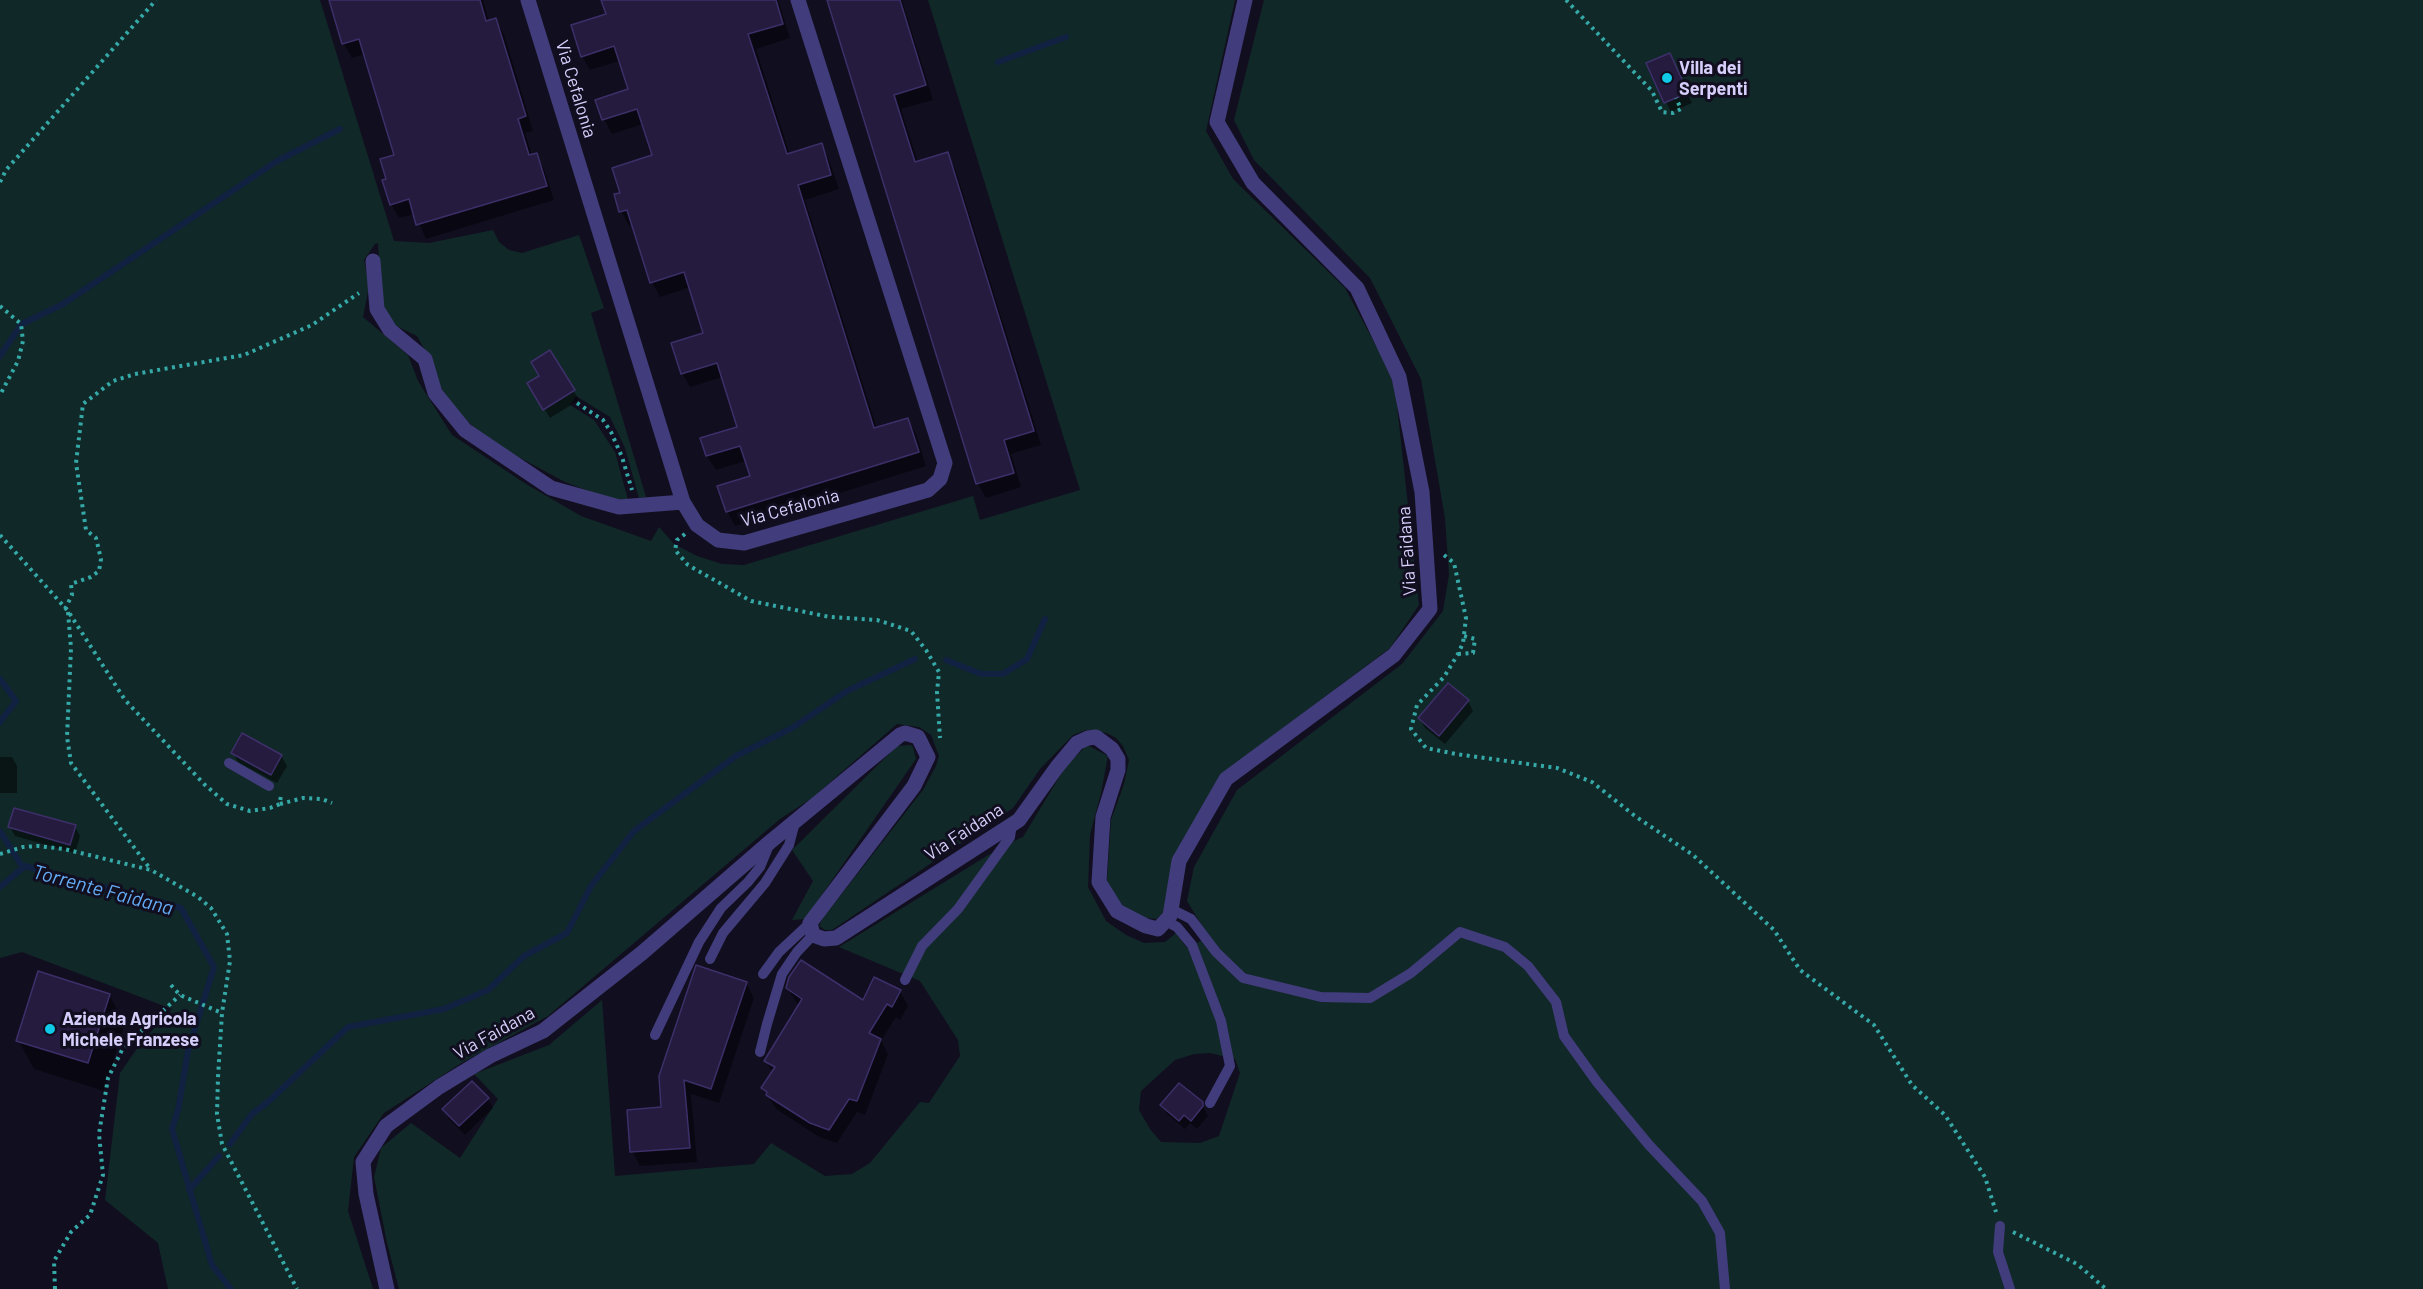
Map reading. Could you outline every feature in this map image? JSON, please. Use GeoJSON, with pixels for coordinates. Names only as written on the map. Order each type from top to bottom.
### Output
{"type":"FeatureCollection","features":[{"type":"Feature","properties":{"kind":"street","name":"Via Cefalonia"},"geometry":{"type":"LineString","coordinates":[[528,0],[683,502],[697,525],[717,540],[744,543],[928,490],[940,479],[945,463],[798,0]]}},
{"type":"Feature","properties":{"kind":"street","name":"Via Faidana"},"geometry":{"type":"LineString","coordinates":[[811,929],[824,939],[836,938],[1019,820],[1057,766],[1077,743],[1096,737],[1112,749],[1118,759],[1118,770],[1103,817],[1099,882],[1117,911],[1146,926],[1158,929],[1169,915],[1179,861],[1226,779],[1394,655],[1430,609],[1422,492],[1399,376],[1357,288],[1253,183],[1216,122],[1245,0]]}},
{"type":"Feature","properties":{"kind":"street"},"geometry":{"type":"LineString","coordinates":[[374,266],[377,309],[390,330],[425,359],[435,393],[465,430],[551,488],[619,507],[683,502]]}},
{"type":"Feature","properties":{"kind":"street","name":"Via Faidana"},"geometry":{"type":"LineString","coordinates":[[387,1289],[366,1194],[363,1162],[386,1126],[448,1082],[490,1056],[543,1031],[642,953],[770,842],[900,735],[905,733],[918,737],[928,757]]}},
{"type":"Feature","properties":{"kind":"street"},"geometry":{"type":"LineString","coordinates":[[811,929],[914,786],[928,757]]}},
{"type":"Feature","properties":{"kind":"lane"},"geometry":{"type":"LineString","coordinates":[[229,763],[269,786]]}},
{"type":"Feature","properties":{"kind":"lane"},"geometry":{"type":"LineString","coordinates":[[710,959],[723,933],[765,883],[789,845],[796,821]]}},
{"type":"Feature","properties":{"kind":"lane"},"geometry":{"type":"LineString","coordinates":[[905,980],[922,946],[958,909],[1010,837],[1012,824]]}},
{"type":"Feature","properties":{"kind":"lane"},"geometry":{"type":"LineString","coordinates":[[655,1035],[699,942],[722,908],[760,867],[770,842]]}},
{"type":"Feature","properties":{"kind":"lane"},"geometry":{"type":"LineString","coordinates":[[1169,915],[1191,945],[1221,1021],[1230,1066],[1210,1103]]}},
{"type":"Feature","properties":{"kind":"lane"},"geometry":{"type":"LineString","coordinates":[[1169,915],[1191,919],[1216,952],[1243,978],[1321,997],[1370,998],[1411,973],[1460,932],[1505,947],[1528,966],[1557,1002],[1564,1036],[1597,1082],[1649,1145],[1702,1201],[1720,1233],[1725,1289]]}},
{"type":"Feature","properties":{"kind":"lane"},"geometry":{"type":"LineString","coordinates":[[763,974],[779,952],[811,929]]}},
{"type":"Feature","properties":{"kind":"lane"},"geometry":{"type":"LineString","coordinates":[[760,1052],[766,1024],[782,974],[811,929]]}},
{"type":"Feature","properties":{"kind":"lane"},"geometry":{"type":"LineString","coordinates":[[2000,1226],[1998,1252],[2010,1289]]}},
{"type":"Feature","properties":{"kind":"path"},"geometry":{"type":"LineString","coordinates":[[0,182],[6,170],[156,0]]}},
{"type":"Feature","properties":{"kind":"path"},"geometry":{"type":"LineString","coordinates":[[1566,0],[1652,92],[1662,112],[1673,113],[1681,109],[1676,98]]}},
{"type":"Feature","properties":{"kind":"path"},"geometry":{"type":"LineString","coordinates":[[151,870],[71,763],[67,736],[71,648],[67,610],[72,595],[71,584],[91,577],[99,571],[101,559],[96,538],[86,530],[76,463],[83,404],[113,381],[135,374],[244,355],[312,325],[358,294],[374,266]]}},
{"type":"Feature","properties":{"kind":"path"},"geometry":{"type":"LineString","coordinates":[[0,306],[21,324],[23,341],[18,361],[0,395]]}},
{"type":"Feature","properties":{"kind":"path"},"geometry":{"type":"LineString","coordinates":[[577,403],[603,420],[611,432],[622,457],[635,506]]}},
{"type":"Feature","properties":{"kind":"path"},"geometry":{"type":"LineString","coordinates":[[0,535],[67,610],[125,700],[204,784],[227,804],[250,811],[270,808],[303,798],[322,799],[332,803]]}},
{"type":"Feature","properties":{"kind":"path"},"geometry":{"type":"LineString","coordinates":[[1425,539],[1454,563],[1466,618],[1464,636],[1458,654],[1444,677],[1418,705],[1412,729],[1426,748],[1557,768],[1592,782],[1635,816],[1692,855],[1774,930],[1800,970],[1874,1025],[1912,1085],[1945,1115],[1985,1177],[2000,1226],[2077,1264],[2106,1289]]}},
{"type":"Feature","properties":{"kind":"path"},"geometry":{"type":"LineString","coordinates":[[677,540],[675,550],[688,566],[751,602],[830,617],[877,620],[911,632],[927,650],[939,672],[937,692],[941,732],[936,749],[928,757]]}},
{"type":"Feature","properties":{"kind":"path"},"geometry":{"type":"LineString","coordinates":[[1458,654],[1473,653],[1475,639],[1464,636]]}},
{"type":"Feature","properties":{"kind":"path"},"geometry":{"type":"LineString","coordinates":[[269,786],[280,792],[282,797],[280,804]]}},
{"type":"Feature","properties":{"kind":"path"},"geometry":{"type":"LineString","coordinates":[[2,852],[38,846],[64,849],[151,870],[211,908],[227,934],[230,962],[222,1012],[217,1114],[222,1144],[297,1289]]}},
{"type":"Feature","properties":{"kind":"path"},"geometry":{"type":"LineString","coordinates":[[171,985],[180,996],[222,1012]]}},
{"type":"Feature","properties":{"kind":"path"},"geometry":{"type":"LineString","coordinates":[[55,1289],[54,1261],[71,1232],[90,1215],[103,1175],[99,1134],[108,1078],[123,1048],[141,1029],[180,996]]}},
{"type":"Feature","properties":{"kind":"green space"},"geometry":{"type":"Polygon","coordinates":[[[0,0],[320,0],[394,241],[429,243],[493,230],[499,242],[509,250],[522,253],[579,235],[604,308],[591,313],[646,497],[639,498],[625,448],[610,417],[576,396],[570,405],[594,420],[615,452],[628,500],[614,501],[565,482],[500,447],[455,410],[436,380],[432,363],[417,336],[392,324],[382,308],[378,243],[364,260],[369,286],[363,317],[408,355],[418,381],[452,435],[526,484],[581,516],[651,541],[659,527],[674,544],[697,556],[722,564],[744,565],[973,496],[980,520],[1080,490],[928,0],[1235,0],[1206,131],[1233,179],[1345,288],[1394,379],[1419,605],[1390,648],[1220,775],[1172,861],[1165,910],[1157,919],[1145,918],[1121,906],[1107,881],[1111,820],[1124,784],[1129,760],[1123,746],[1116,738],[1107,733],[1086,730],[1073,735],[1040,769],[1013,808],[832,930],[825,930],[819,926],[923,790],[936,766],[939,756],[931,735],[919,727],[897,724],[812,798],[780,819],[548,1016],[463,1062],[384,1113],[354,1157],[348,1211],[373,1289],[168,1289],[158,1243],[105,1200],[120,1073],[143,1040],[172,1009],[22,952],[0,958],[0,0]]]}},
{"type":"Feature","properties":{"kind":"green space"},"geometry":{"type":"Polygon","coordinates":[[[1264,0],[2423,0],[2423,1289],[399,1289],[374,1177],[381,1148],[411,1123],[460,1158],[498,1099],[474,1074],[549,1045],[602,1000],[615,1176],[754,1164],[771,1143],[825,1176],[852,1174],[870,1163],[920,1102],[929,1103],[960,1056],[958,1040],[920,981],[839,947],[1003,846],[1023,837],[1066,766],[1087,745],[1108,756],[1090,835],[1088,887],[1106,921],[1126,935],[1144,943],[1165,942],[1176,933],[1187,948],[1209,937],[1187,901],[1194,867],[1237,790],[1402,664],[1443,611],[1449,575],[1445,518],[1421,379],[1370,278],[1254,160],[1234,120],[1264,0]],[[1210,1053],[1194,1054],[1175,1060],[1141,1091],[1139,1110],[1161,1142],[1200,1143],[1219,1136],[1240,1073],[1235,1059],[1210,1053]]]}},
{"type":"Feature","properties":{"kind":"green space"},"geometry":{"type":"Polygon","coordinates":[[[910,745],[913,747],[916,759],[805,919],[792,920],[813,881],[792,850],[897,746],[910,745]]]}},
{"type":"Feature","properties":{"kind":"building"},"geometry":{"type":"Polygon","coordinates":[[[329,0],[480,0],[486,21],[496,18],[526,116],[518,119],[529,155],[537,153],[547,186],[416,225],[409,199],[390,205],[382,180],[386,179],[380,159],[394,155],[359,39],[342,44],[329,0]]]}},
{"type":"Feature","properties":{"kind":"building"},"geometry":{"type":"Polygon","coordinates":[[[601,0],[776,0],[783,24],[748,34],[787,154],[822,143],[831,175],[798,185],[874,428],[908,418],[919,452],[726,512],[717,486],[750,476],[740,446],[706,456],[700,438],[737,427],[717,363],[681,374],[671,343],[703,333],[684,272],[650,283],[627,210],[619,212],[614,194],[620,193],[612,168],[652,155],[637,109],[602,120],[595,100],[628,89],[614,46],[581,57],[571,25],[606,14],[601,0]]]}},
{"type":"Feature","properties":{"kind":"building"},"geometry":{"type":"Polygon","coordinates":[[[827,0],[900,0],[926,85],[894,95],[915,162],[948,152],[1034,431],[1004,440],[1014,473],[976,484],[827,0]]]}},
{"type":"Feature","properties":{"kind":"building","name":"Villa dei Serpenti"},"geometry":{"type":"Polygon","coordinates":[[[1670,53],[1688,93],[1664,103],[1646,63],[1670,53]]]}},
{"type":"Feature","properties":{"kind":"building"},"geometry":{"type":"Polygon","coordinates":[[[550,350],[575,390],[543,410],[527,383],[539,376],[531,362],[550,350]]]}},
{"type":"Feature","properties":{"kind":"building"},"geometry":{"type":"Polygon","coordinates":[[[1448,683],[1469,700],[1439,736],[1418,718],[1448,683]]]}},
{"type":"Feature","properties":{"kind":"building"},"geometry":{"type":"Polygon","coordinates":[[[242,733],[282,755],[271,775],[231,753],[242,733]]]}},
{"type":"Feature","properties":{"kind":"building"},"geometry":{"type":"Polygon","coordinates":[[[14,808],[76,825],[70,845],[8,827],[14,808]]]}},
{"type":"Feature","properties":{"kind":"building"},"geometry":{"type":"Polygon","coordinates":[[[801,960],[863,1000],[874,977],[901,990],[892,1007],[887,1004],[869,1033],[881,1039],[857,1101],[849,1099],[829,1130],[810,1123],[766,1095],[767,1092],[761,1088],[775,1067],[764,1061],[802,999],[786,988],[789,977],[801,960]]]}},
{"type":"Feature","properties":{"kind":"building"},"geometry":{"type":"Polygon","coordinates":[[[696,965],[747,982],[711,1089],[684,1080],[690,1148],[630,1152],[627,1110],[661,1107],[659,1076],[696,965]]]}},
{"type":"Feature","properties":{"kind":"building"},"geometry":{"type":"Polygon","coordinates":[[[38,971],[110,994],[88,1063],[16,1041],[38,971]]]}},
{"type":"Feature","properties":{"kind":"building"},"geometry":{"type":"Polygon","coordinates":[[[472,1081],[489,1098],[459,1126],[442,1109],[472,1081]]]}},
{"type":"Feature","properties":{"kind":"building"},"geometry":{"type":"Polygon","coordinates":[[[1179,1083],[1203,1102],[1203,1106],[1191,1121],[1184,1115],[1179,1121],[1160,1105],[1179,1083]]]}},
{"type":"Feature","properties":{"kind":"waterway"},"geometry":{"type":"LineString","coordinates":[[998,62],[1066,37]]}},
{"type":"Feature","properties":{"kind":"waterway"},"geometry":{"type":"LineString","coordinates":[[22,324],[63,304],[277,161],[340,129]]}},
{"type":"Feature","properties":{"kind":"waterway"},"geometry":{"type":"LineString","coordinates":[[0,356],[20,326]]}},
{"type":"Feature","properties":{"kind":"waterway"},"geometry":{"type":"LineString","coordinates":[[946,660],[981,674],[1003,674],[1027,659],[1045,619]]}},
{"type":"Feature","properties":{"kind":"waterway"},"geometry":{"type":"LineString","coordinates":[[230,1144],[252,1114],[348,1027],[444,1009],[488,990],[524,956],[567,933],[591,886],[634,831],[736,756],[792,728],[847,691],[915,659]]}},
{"type":"Feature","properties":{"kind":"waterway","name":"Torrente Faidana"},"geometry":{"type":"LineString","coordinates":[[0,679],[16,701],[0,722]]}},
{"type":"Feature","properties":{"kind":"waterway","name":"Torrente Faidana"},"geometry":{"type":"LineString","coordinates":[[0,831],[23,868],[25,866],[181,908],[214,967],[188,1051],[178,1110],[172,1129],[212,1265],[231,1289]]}},
{"type":"Feature","properties":{"kind":"waterway"},"geometry":{"type":"LineString","coordinates":[[0,887],[25,866]]}},
{"type":"Feature","properties":{"kind":"waterway"},"geometry":{"type":"LineString","coordinates":[[189,1190],[219,1156]]}},
{"type":"Feature","properties":{"kind":"place","name":"Villa dei Serpenti"},"geometry":{"type":"Point","coordinates":[1667,78]}},
{"type":"Feature","properties":{"kind":"place","name":"Azienda Agricola Michele Franzese"},"geometry":{"type":"Point","coordinates":[50,1029]}}]}
